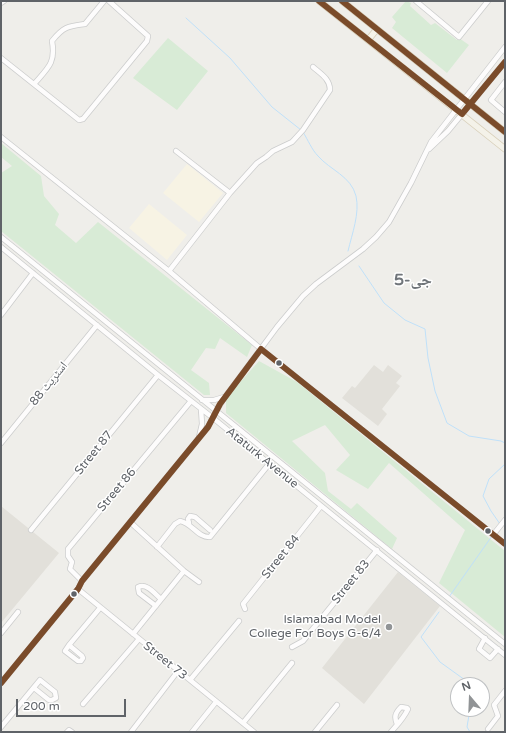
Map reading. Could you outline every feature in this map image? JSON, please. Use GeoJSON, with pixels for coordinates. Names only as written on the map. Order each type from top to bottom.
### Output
{"type":"FeatureCollection","features":[{"type":"Feature","properties":{"kind":"main road"},"geometry":{"type":"LineString","coordinates":[[319,1],[505,148]]}},
{"type":"Feature","properties":{"kind":"main road"},"geometry":{"type":"LineString","coordinates":[[342,1],[505,132]]}},
{"type":"Feature","properties":{"kind":"main road"},"geometry":{"type":"LineString","coordinates":[[368,40],[377,29]]}},
{"type":"Feature","properties":{"kind":"street"},"geometry":{"type":"LineString","coordinates":[[34,84],[54,58],[52,41],[59,32],[66,26],[85,24],[104,1]]}},
{"type":"Feature","properties":{"kind":"street"},"geometry":{"type":"LineString","coordinates":[[1,58],[79,120],[83,119],[147,41],[148,36],[109,1]]}},
{"type":"Feature","properties":{"kind":"street"},"geometry":{"type":"LineString","coordinates":[[416,1],[459,37],[488,1]]}},
{"type":"Feature","properties":{"kind":"street"},"geometry":{"type":"LineString","coordinates":[[1,683],[78,589],[82,581],[199,439],[208,427],[225,396],[289,312],[316,284],[362,248],[385,227],[399,205],[431,142],[455,109],[505,47]]}},
{"type":"Feature","properties":{"kind":"street"},"geometry":{"type":"LineString","coordinates":[[428,150],[448,131],[471,105],[505,62]]}},
{"type":"Feature","properties":{"kind":"street"},"geometry":{"type":"LineString","coordinates":[[169,272],[230,193],[257,163],[273,151],[289,144],[303,130],[330,90],[330,84],[326,78],[313,67]]}},
{"type":"Feature","properties":{"kind":"street"},"geometry":{"type":"LineString","coordinates":[[505,82],[491,100],[505,112]]}},
{"type":"Feature","properties":{"kind":"street"},"geometry":{"type":"LineString","coordinates":[[1,137],[169,272],[261,349],[505,544]]}},
{"type":"Feature","properties":{"kind":"street"},"geometry":{"type":"LineString","coordinates":[[176,151],[230,193]]}},
{"type":"Feature","properties":{"kind":"street","name":"Ataturk Avenue"},"geometry":{"type":"LineString","coordinates":[[1,237],[505,644]]}},
{"type":"Feature","properties":{"kind":"street","name":"Ataturk Avenue"},"geometry":{"type":"LineString","coordinates":[[1,247],[158,375],[390,560],[505,655]]}},
{"type":"Feature","properties":{"kind":"street"},"geometry":{"type":"LineString","coordinates":[[1,315],[33,273]]}},
{"type":"Feature","properties":{"kind":"street"},"geometry":{"type":"LineString","coordinates":[[46,284],[51,278]]}},
{"type":"Feature","properties":{"kind":"street","name":"اسٹریٹ 88"},"geometry":{"type":"LineString","coordinates":[[1,443],[96,325]]}},
{"type":"Feature","properties":{"kind":"street","name":"Street 87"},"geometry":{"type":"LineString","coordinates":[[31,530],[158,375]]}},
{"type":"Feature","properties":{"kind":"street"},"geometry":{"type":"LineString","coordinates":[[202,400],[214,400],[225,396]]}},
{"type":"Feature","properties":{"kind":"street","name":"Street 86"},"geometry":{"type":"LineString","coordinates":[[82,581],[70,568],[72,562],[68,556],[68,550],[191,401]]}},
{"type":"Feature","properties":{"kind":"street"},"geometry":{"type":"LineString","coordinates":[[199,439],[202,424],[201,409]]}},
{"type":"Feature","properties":{"kind":"street"},"geometry":{"type":"LineString","coordinates":[[158,547],[175,524],[180,521],[188,523],[204,536],[210,537],[269,464]]}},
{"type":"Feature","properties":{"kind":"street","name":"Street 84"},"geometry":{"type":"LineString","coordinates":[[245,609],[244,604],[321,506]]}},
{"type":"Feature","properties":{"kind":"street"},"geometry":{"type":"LineString","coordinates":[[188,523],[190,516],[195,517],[210,530]]}},
{"type":"Feature","properties":{"kind":"street"},"geometry":{"type":"LineString","coordinates":[[493,535],[505,520]]}},
{"type":"Feature","properties":{"kind":"street"},"geometry":{"type":"LineString","coordinates":[[130,522],[184,571],[199,582]]}},
{"type":"Feature","properties":{"kind":"street","name":"Street 83"},"geometry":{"type":"LineString","coordinates":[[292,646],[303,641],[377,550]]}},
{"type":"Feature","properties":{"kind":"street"},"geometry":{"type":"LineString","coordinates":[[390,560],[394,554]]}},
{"type":"Feature","properties":{"kind":"street"},"geometry":{"type":"LineString","coordinates":[[133,634],[184,571]]}},
{"type":"Feature","properties":{"kind":"street"},"geometry":{"type":"LineString","coordinates":[[156,606],[139,593],[138,587],[142,585],[146,586],[161,599]]}},
{"type":"Feature","properties":{"kind":"street","name":"Street 73"},"geometry":{"type":"LineString","coordinates":[[78,589],[252,731]]}},
{"type":"Feature","properties":{"kind":"street"},"geometry":{"type":"LineString","coordinates":[[70,645],[100,608]]}},
{"type":"Feature","properties":{"kind":"street"},"geometry":{"type":"LineString","coordinates":[[1,633],[18,612]]}},
{"type":"Feature","properties":{"kind":"street"},"geometry":{"type":"LineString","coordinates":[[190,680],[239,621]]}},
{"type":"Feature","properties":{"kind":"street"},"geometry":{"type":"LineString","coordinates":[[485,638],[479,649],[490,658],[498,649]]}},
{"type":"Feature","properties":{"kind":"street"},"geometry":{"type":"LineString","coordinates":[[83,704],[139,639]]}},
{"type":"Feature","properties":{"kind":"street"},"geometry":{"type":"LineString","coordinates":[[243,723],[292,663]]}},
{"type":"Feature","properties":{"kind":"street"},"geometry":{"type":"LineString","coordinates":[[131,732],[178,671]]}},
{"type":"Feature","properties":{"kind":"street"},"geometry":{"type":"LineString","coordinates":[[1,727],[40,680],[55,692],[56,698],[54,700],[49,700],[34,688]]}},
{"type":"Feature","properties":{"kind":"street"},"geometry":{"type":"LineString","coordinates":[[488,728],[498,716],[494,705],[505,691]]}},
{"type":"Feature","properties":{"kind":"street"},"geometry":{"type":"LineString","coordinates":[[192,732],[216,702]]}},
{"type":"Feature","properties":{"kind":"street"},"geometry":{"type":"LineString","coordinates":[[316,732],[337,705]]}},
{"type":"Feature","properties":{"kind":"street"},"geometry":{"type":"LineString","coordinates":[[391,732],[397,724],[408,709],[407,708],[401,707],[395,713],[394,718],[397,724]]}},
{"type":"Feature","properties":{"kind":"street"},"geometry":{"type":"LineString","coordinates":[[67,732],[69,730],[72,732]]}},
{"type":"Feature","properties":{"kind":"shaded area"},"geometry":{"type":"Polygon","coordinates":[[[187,164],[223,193],[199,222],[163,193],[187,164]]]}},
{"type":"Feature","properties":{"kind":"shaded area"},"geometry":{"type":"Polygon","coordinates":[[[149,204],[187,235],[167,260],[129,228],[149,204]]]}},
{"type":"Feature","properties":{"kind":"shaded area"},"geometry":{"type":"Polygon","coordinates":[[[374,365],[383,372],[388,365],[402,376],[396,383],[400,386],[382,409],[387,414],[378,426],[342,398],[352,386],[355,388],[374,365]]]}},
{"type":"Feature","properties":{"kind":"shaded area"},"geometry":{"type":"Polygon","coordinates":[[[1,506],[59,553],[1,623],[1,506]]]}},
{"type":"Feature","properties":{"kind":"shaded area","name":"Islamabad Model College For Boys G-6/4"},"geometry":{"type":"Polygon","coordinates":[[[398,572],[440,606],[364,704],[322,668],[398,572]]]}},
{"type":"Feature","properties":{"kind":"green space"},"geometry":{"type":"Polygon","coordinates":[[[406,1],[411,3],[410,6],[431,25],[435,23],[457,40],[459,38],[469,45],[447,73],[392,28],[396,22],[392,17],[406,1]]]}},
{"type":"Feature","properties":{"kind":"green space"},"geometry":{"type":"Polygon","coordinates":[[[168,38],[208,71],[177,110],[133,78],[168,38]]]}},
{"type":"Feature","properties":{"kind":"green space"},"geometry":{"type":"Polygon","coordinates":[[[1,143],[41,176],[44,196],[59,214],[55,225],[76,243],[98,222],[252,345],[247,357],[220,338],[215,349],[206,348],[191,370],[209,383],[210,395],[204,395],[1,231],[1,173],[12,166],[1,157],[1,143]]]}},
{"type":"Feature","properties":{"kind":"green space"},"geometry":{"type":"Polygon","coordinates":[[[259,361],[297,382],[505,551],[505,637],[439,583],[465,530],[389,463],[368,489],[336,470],[350,455],[325,425],[292,441],[325,473],[328,491],[351,509],[357,503],[397,538],[392,549],[226,413],[226,398],[259,361]]]}},
{"type":"Feature","properties":{"kind":"waterway"},"geometry":{"type":"LineString","coordinates":[[186,18],[230,58],[272,107],[301,130]]}},
{"type":"Feature","properties":{"kind":"waterway"},"geometry":{"type":"LineString","coordinates":[[303,132],[316,154],[350,183],[356,196],[357,209],[355,224],[348,251]]}},
{"type":"Feature","properties":{"kind":"waterway"},"geometry":{"type":"LineString","coordinates":[[359,266],[384,303],[405,320],[425,329],[428,358],[435,391],[447,423],[469,436],[505,443]]}},
{"type":"Feature","properties":{"kind":"waterway"},"geometry":{"type":"LineString","coordinates":[[500,524],[483,496],[489,479],[505,464]]}},
{"type":"Feature","properties":{"kind":"waterway"},"geometry":{"type":"LineString","coordinates":[[449,597],[492,536]]}},
{"type":"Feature","properties":{"kind":"waterway"},"geometry":{"type":"LineString","coordinates":[[439,612],[421,637],[440,662],[461,677]]}},
{"type":"Feature","properties":{"kind":"waterway"},"geometry":{"type":"LineString","coordinates":[[469,717],[467,727],[470,732]]}},
{"type":"Feature","properties":{"kind":"transit line"},"geometry":{"type":"LineString","coordinates":[[319,1],[462,114],[505,62]]}},
{"type":"Feature","properties":{"kind":"transit line"},"geometry":{"type":"LineString","coordinates":[[342,1],[505,132]]}},
{"type":"Feature","properties":{"kind":"transit line"},"geometry":{"type":"LineString","coordinates":[[1,683],[208,427],[220,404],[261,349],[505,544]]}},
{"type":"Feature","properties":{"kind":"place","name":"Islamabad Model College For Boys G-6/4"},"geometry":{"type":"Point","coordinates":[389,627]}},
{"type":"Feature","properties":{"kind":"district","name":"جی-5"},"geometry":{"type":"Point","coordinates":[413,281]}}]}
